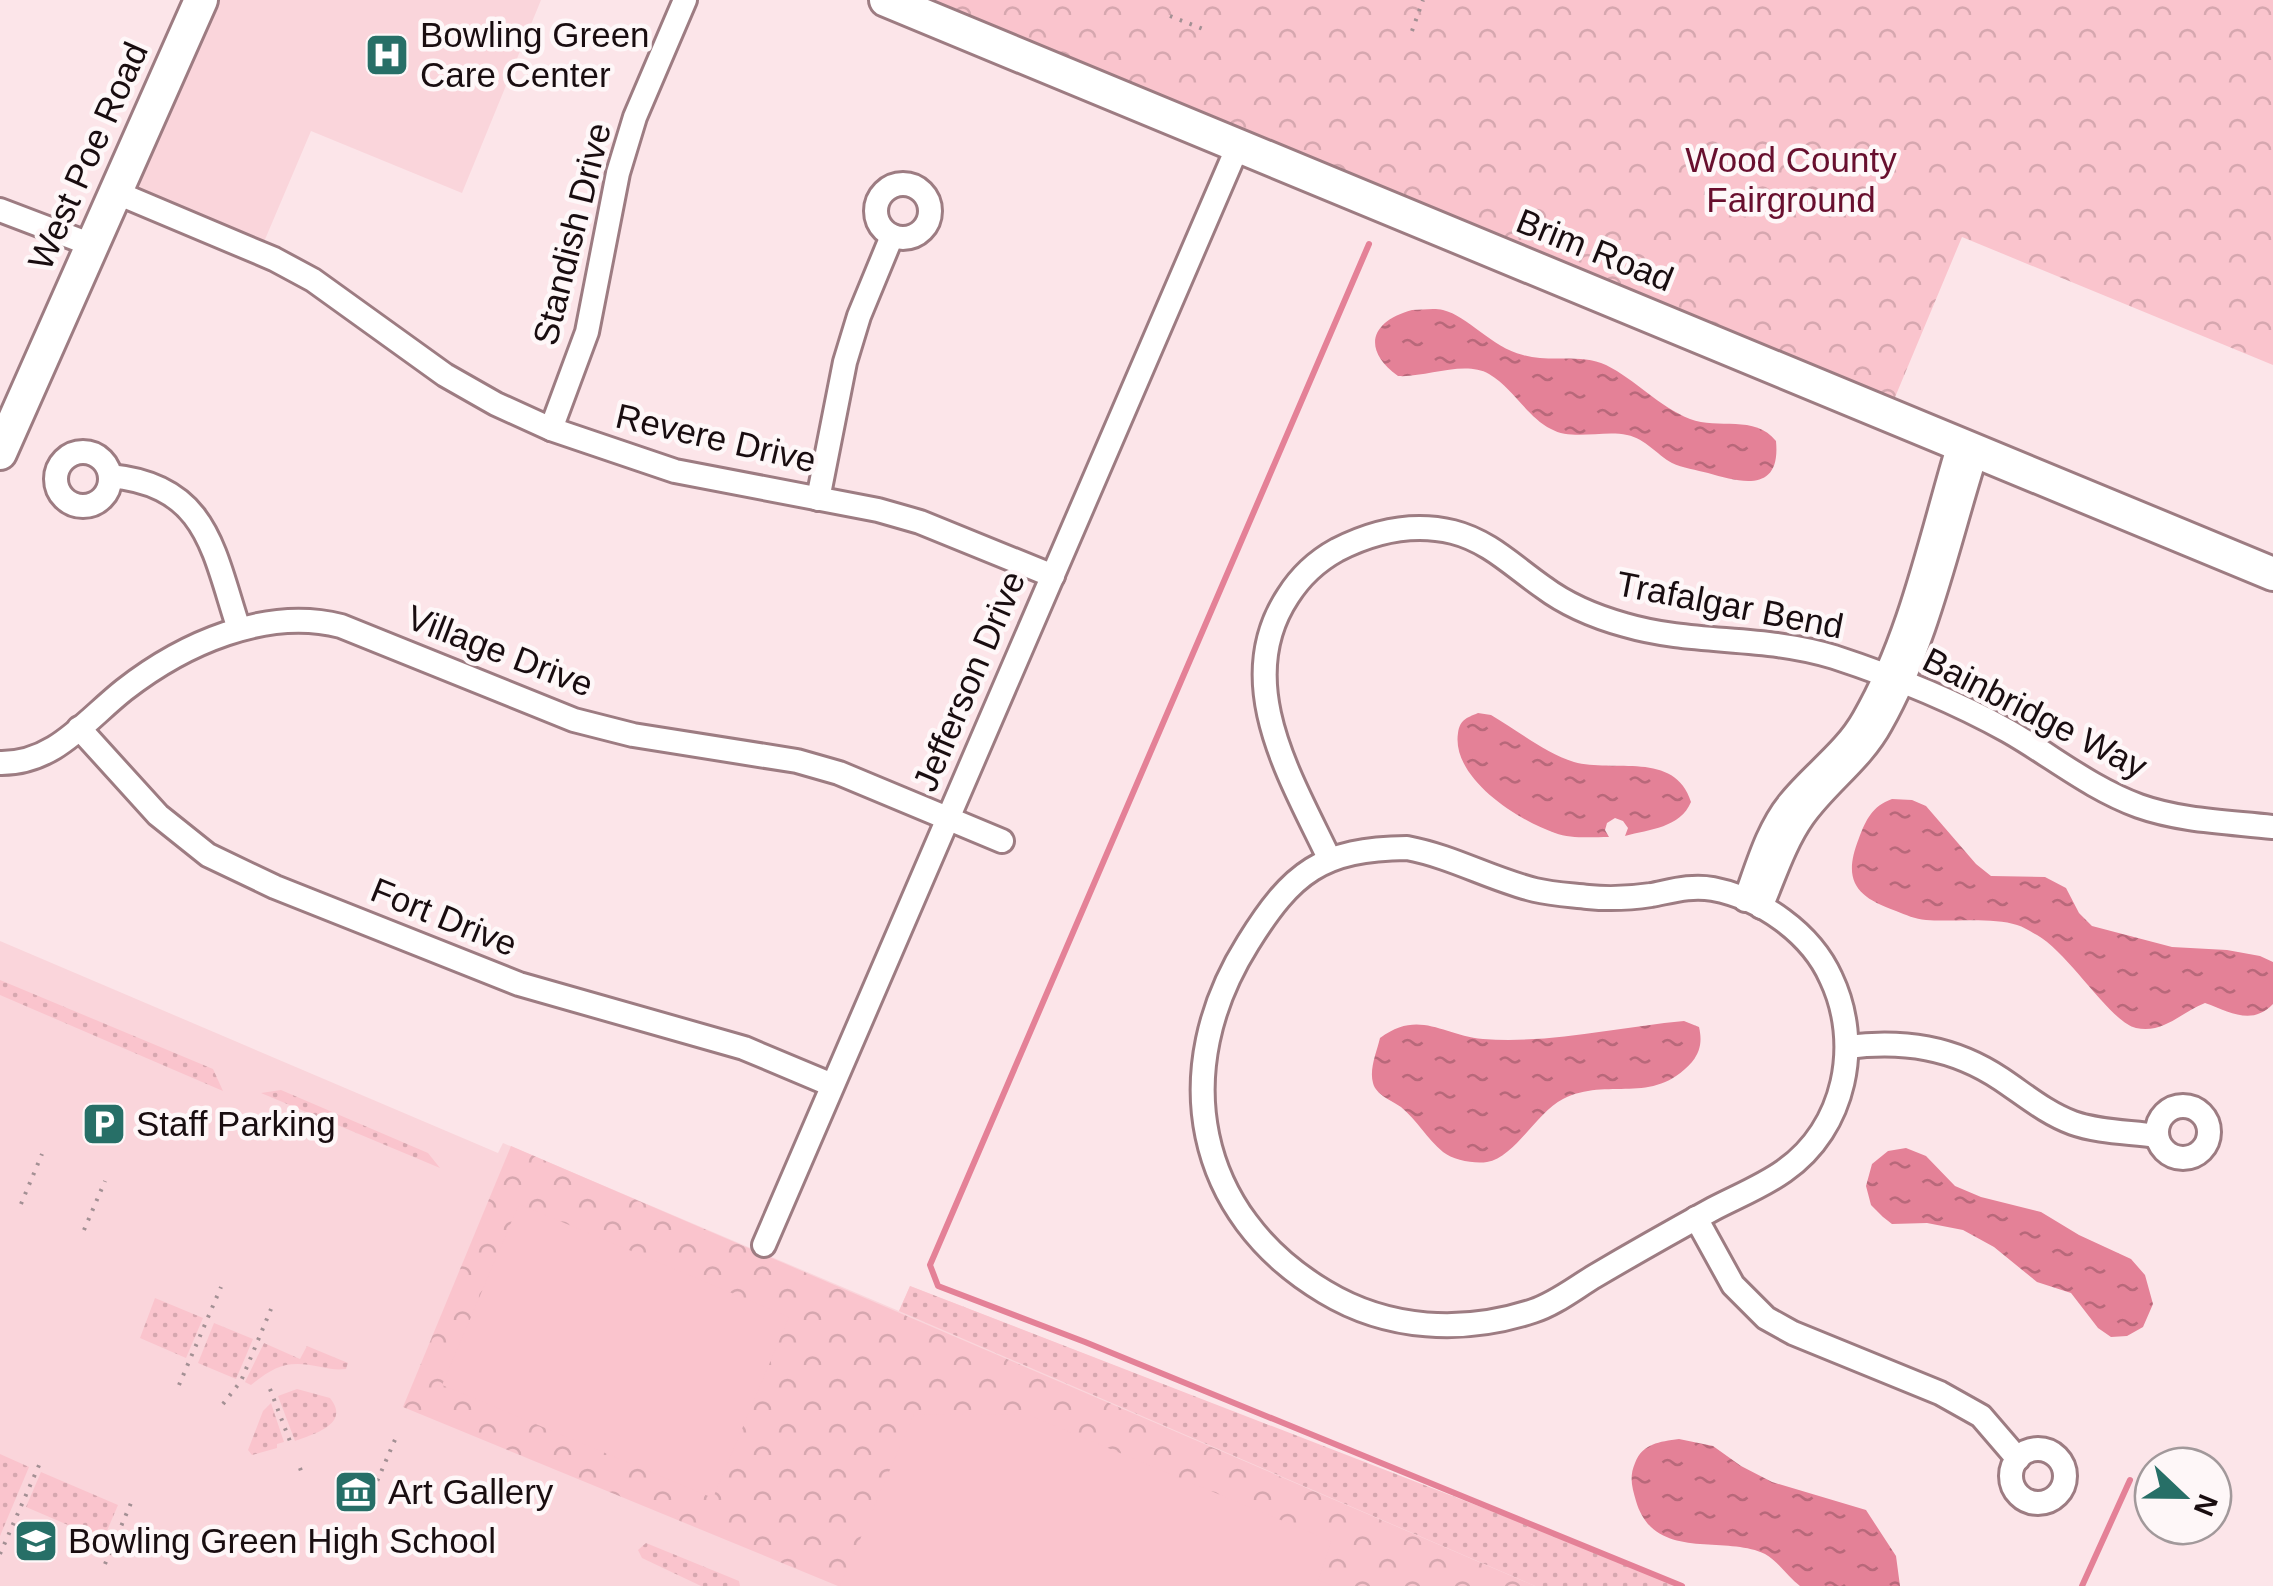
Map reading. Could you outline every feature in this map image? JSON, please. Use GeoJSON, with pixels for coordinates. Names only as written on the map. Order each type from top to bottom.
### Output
{"type":"FeatureCollection","features":[{"type":"Feature","properties":{"kind":"street","name":"West Poe Road"},"geometry":{"type":"LineString","coordinates":[[0,454],[201,0]]}},
{"type":"Feature","properties":{"kind":"street","name":"Standish Drive"},"geometry":{"type":"LineString","coordinates":[[551,429],[587,332],[618,173],[636,117],[686,0]]}},
{"type":"Feature","properties":{"kind":"street","name":"Brim Road"},"geometry":{"type":"LineString","coordinates":[[886,0],[2273,574]]}},
{"type":"Feature","properties":{"kind":"street","name":"Jefferson Drive"},"geometry":{"type":"LineString","coordinates":[[764,1244],[1238,146]]}},
{"type":"Feature","properties":{"kind":"street","name":"Revere Drive"},"geometry":{"type":"LineString","coordinates":[[115,192],[274,259],[314,280],[445,375],[551,429],[675,472],[878,510],[920,522],[1053,576]]}},
{"type":"Feature","properties":{"kind":"street"},"geometry":{"type":"LineString","coordinates":[[0,210],[92,245]]}},
{"type":"Feature","properties":{"kind":"street"},"geometry":{"type":"LineString","coordinates":[[818,499],[845,362],[892,236]]}},
{"type":"Feature","properties":{"kind":"street"},"geometry":{"type":"LineString","coordinates":[[1753,904],[1803,818],[1866,749],[1893,679],[1901,632],[1968,448]]}},
{"type":"Feature","properties":{"kind":"street"},"geometry":{"type":"LineString","coordinates":[[110,476],[128,477],[175,497],[199,519],[211,540],[239,628]]}},
{"type":"Feature","properties":{"kind":"street","name":"Trafalgar Bend"},"geometry":{"type":"LineString","coordinates":[[1329,858],[1270,726],[1264,666],[1273,622],[1296,584],[1330,554],[1378,532],[1422,528],[1465,536],[1504,556],[1546,590],[1572,605],[1629,626],[1659,633],[1790,646],[1893,679]]}},
{"type":"Feature","properties":{"kind":"street","name":"Village Drive"},"geometry":{"type":"LineString","coordinates":[[0,762],[32,760],[56,748],[162,664],[239,628],[305,620],[340,626],[574,720],[633,735],[797,761],[839,773],[1002,840]]}},
{"type":"Feature","properties":{"kind":"street","name":"Bainbridge Way"},"geometry":{"type":"LineString","coordinates":[[1893,679],[2009,732],[2073,774],[2141,807],[2170,815],[2273,827]]}},
{"type":"Feature","properties":{"kind":"street","name":"Fort Drive"},"geometry":{"type":"LineString","coordinates":[[80,728],[158,815],[208,855],[310,902],[519,984],[744,1048],[832,1086]]}},
{"type":"Feature","properties":{"kind":"street"},"geometry":{"type":"LineString","coordinates":[[1376,848],[1407,848],[1446,856],[1536,890],[1593,898],[1647,896],[1683,888],[1714,889],[1753,904],[1794,929],[1823,962],[1841,1003],[1847,1047],[1836,1104],[1804,1154],[1784,1171],[1539,1309],[1482,1322],[1439,1325],[1398,1323],[1337,1300],[1291,1272],[1254,1236],[1223,1185],[1206,1128],[1204,1069],[1216,1011],[1240,956],[1267,910],[1302,874],[1329,858],[1376,848]]}},
{"type":"Feature","properties":{"kind":"street"},"geometry":{"type":"LineString","coordinates":[[1847,1047],[1880,1043],[1944,1051],[1974,1064],[2050,1112],[2077,1124],[2157,1136]]}},
{"type":"Feature","properties":{"kind":"street"},"geometry":{"type":"LineString","coordinates":[[1696,1218],[1733,1285],[1766,1318],[1967,1408],[1981,1416],[2018,1459]]}},
{"type":"Feature","properties":{"kind":"path"},"geometry":{"type":"LineString","coordinates":[[1412,31],[1423,0]]}},
{"type":"Feature","properties":{"kind":"path"},"geometry":{"type":"LineString","coordinates":[[1170,16],[1204,28]]}},
{"type":"Feature","properties":{"kind":"path"},"geometry":{"type":"LineString","coordinates":[[22,1204],[42,1154]]}},
{"type":"Feature","properties":{"kind":"path"},"geometry":{"type":"LineString","coordinates":[[84,1230],[105,1181]]}},
{"type":"Feature","properties":{"kind":"path"},"geometry":{"type":"LineString","coordinates":[[178,1385],[220,1288]]}},
{"type":"Feature","properties":{"kind":"path"},"geometry":{"type":"LineString","coordinates":[[223,1404],[241,1381],[271,1309]]}},
{"type":"Feature","properties":{"kind":"path"},"geometry":{"type":"LineString","coordinates":[[270,1389],[290,1444]]}},
{"type":"Feature","properties":{"kind":"path"},"geometry":{"type":"LineString","coordinates":[[369,1500],[397,1435]]}},
{"type":"Feature","properties":{"kind":"path"},"geometry":{"type":"LineString","coordinates":[[0,1554],[40,1463]]}},
{"type":"Feature","properties":{"kind":"path"},"geometry":{"type":"LineString","coordinates":[[105,1564],[130,1503]]}},
{"type":"Feature","properties":{"kind":"shaded area"},"geometry":{"type":"Polygon","coordinates":[[[218,0],[541,0],[462,193],[311,131],[255,263],[122,208],[218,0]]]}},
{"type":"Feature","properties":{"kind":"shaded area"},"geometry":{"type":"Polygon","coordinates":[[[0,941],[498,1153],[503,1143],[899,1311],[910,1286],[1680,1586],[0,1586],[0,941]]]}},
{"type":"Feature","properties":{"kind":"green space","name":"Wood County Fairground"},"geometry":{"type":"Polygon","coordinates":[[[886,0],[2273,0],[2273,365],[1962,237],[1888,414],[886,0]]]}},
{"type":"Feature","properties":{"kind":"green space"},"geometry":{"type":"Polygon","coordinates":[[[0,980],[213,1069],[223,1091],[0,995],[0,980]]]}},
{"type":"Feature","properties":{"kind":"green space"},"geometry":{"type":"Polygon","coordinates":[[[281,1090],[428,1153],[440,1168],[261,1093],[281,1090]]]}},
{"type":"Feature","properties":{"kind":"green space"},"geometry":{"type":"Polygon","coordinates":[[[511,1146],[1535,1586],[838,1586],[403,1407],[511,1146]]]}},
{"type":"Feature","properties":{"kind":"green space"},"geometry":{"type":"Polygon","coordinates":[[[519,1204],[789,1317],[713,1498],[442,1385],[519,1204]]]}},
{"type":"Feature","properties":{"kind":"green space"},"geometry":{"type":"Polygon","coordinates":[[[910,1286],[1685,1586],[1535,1586],[899,1311],[910,1286]]]}},
{"type":"Feature","properties":{"kind":"green space"},"geometry":{"type":"Polygon","coordinates":[[[155,1298],[203,1318],[186,1358],[140,1338],[155,1298]]]}},
{"type":"Feature","properties":{"kind":"green space"},"geometry":{"type":"Polygon","coordinates":[[[214,1323],[253,1339],[236,1379],[198,1363],[214,1323]]]}},
{"type":"Feature","properties":{"kind":"green space"},"geometry":{"type":"Polygon","coordinates":[[[264,1343],[300,1359],[307,1346],[348,1363],[346,1369],[283,1366],[251,1385],[245,1382],[264,1343]]]}},
{"type":"Feature","properties":{"kind":"green space"},"geometry":{"type":"Polygon","coordinates":[[[297,1389],[330,1398],[336,1415],[328,1427],[295,1441],[278,1396],[297,1389]]]}},
{"type":"Feature","properties":{"kind":"green space"},"geometry":{"type":"Polygon","coordinates":[[[271,1403],[284,1442],[252,1455],[248,1450],[263,1411],[271,1403]]]}},
{"type":"Feature","properties":{"kind":"green space"},"geometry":{"type":"Polygon","coordinates":[[[914,1414],[1029,1415],[1331,1541],[1318,1580],[1333,1586],[840,1586],[914,1414]]]}},
{"type":"Feature","properties":{"kind":"green space"},"geometry":{"type":"Polygon","coordinates":[[[0,1454],[29,1467],[0,1536],[0,1454]]]}},
{"type":"Feature","properties":{"kind":"green space"},"geometry":{"type":"Polygon","coordinates":[[[41,1472],[118,1505],[103,1540],[26,1507],[41,1472]]]}},
{"type":"Feature","properties":{"kind":"green space"},"geometry":{"type":"Polygon","coordinates":[[[646,1543],[739,1581],[740,1586],[701,1586],[642,1558],[638,1550],[646,1543]]]}},
{"type":"Feature","properties":{"kind":"water"},"geometry":{"type":"Polygon","coordinates":[[[1439,309],[1452,313],[1523,355],[1596,361],[1690,419],[1758,428],[1776,441],[1772,469],[1757,480],[1734,480],[1676,465],[1627,435],[1559,432],[1534,417],[1498,380],[1479,370],[1398,376],[1379,356],[1376,337],[1387,321],[1412,310],[1439,309]]]}},
{"type":"Feature","properties":{"kind":"water"},"geometry":{"type":"Polygon","coordinates":[[[1478,713],[1491,715],[1574,762],[1657,769],[1683,786],[1691,802],[1672,822],[1625,836],[1628,828],[1615,818],[1607,823],[1609,837],[1568,836],[1540,827],[1490,795],[1465,766],[1458,733],[1464,720],[1478,713]]]}},
{"type":"Feature","properties":{"kind":"water"},"geometry":{"type":"Polygon","coordinates":[[[1892,799],[1912,800],[1926,806],[1991,876],[2045,877],[2066,888],[2079,913],[2092,926],[2172,947],[2227,950],[2273,962],[2273,1004],[2249,1016],[2205,1003],[2164,1025],[2136,1028],[2114,1014],[2050,944],[2022,927],[1996,921],[1922,919],[1882,906],[1856,885],[1852,866],[1871,814],[1892,799]]]}},
{"type":"Feature","properties":{"kind":"water"},"geometry":{"type":"Polygon","coordinates":[[[1684,1021],[1699,1027],[1700,1045],[1692,1062],[1677,1076],[1661,1084],[1597,1090],[1563,1099],[1507,1152],[1487,1162],[1464,1161],[1443,1152],[1407,1112],[1381,1094],[1372,1078],[1380,1038],[1407,1025],[1508,1040],[1684,1021]]]}},
{"type":"Feature","properties":{"kind":"water"},"geometry":{"type":"Polygon","coordinates":[[[1906,1148],[1926,1156],[1955,1186],[1981,1197],[2041,1212],[2131,1259],[2145,1275],[2153,1304],[2143,1327],[2127,1336],[2111,1337],[2098,1328],[2071,1293],[2037,1282],[1994,1247],[1963,1230],[1927,1223],[1892,1224],[1871,1205],[1866,1186],[1872,1164],[1888,1151],[1906,1148]]]}},
{"type":"Feature","properties":{"kind":"water"},"geometry":{"type":"Polygon","coordinates":[[[1679,1439],[1713,1446],[1772,1482],[1866,1510],[1896,1556],[1900,1586],[1800,1586],[1765,1554],[1674,1540],[1658,1533],[1645,1520],[1636,1501],[1632,1473],[1638,1456],[1647,1447],[1679,1439]]]}},
{"type":"Feature","properties":{"kind":"waterway"},"geometry":{"type":"LineString","coordinates":[[1369,244],[930,1265],[938,1286],[1085,1342],[1682,1586]]}},
{"type":"Feature","properties":{"kind":"waterway"},"geometry":{"type":"LineString","coordinates":[[2082,1586],[2130,1480]]}},
{"type":"Feature","properties":{"kind":"place","name":"Bowling Green Care Center"},"geometry":{"type":"Point","coordinates":[387,55]}},
{"type":"Feature","properties":{"kind":"place","name":"Staff Parking"},"geometry":{"type":"Point","coordinates":[104,1124]}},
{"type":"Feature","properties":{"kind":"place","name":"Art Gallery"},"geometry":{"type":"Point","coordinates":[356,1492]}},
{"type":"Feature","properties":{"kind":"place","name":"Bowling Green High School"},"geometry":{"type":"Point","coordinates":[36,1541]}}]}
